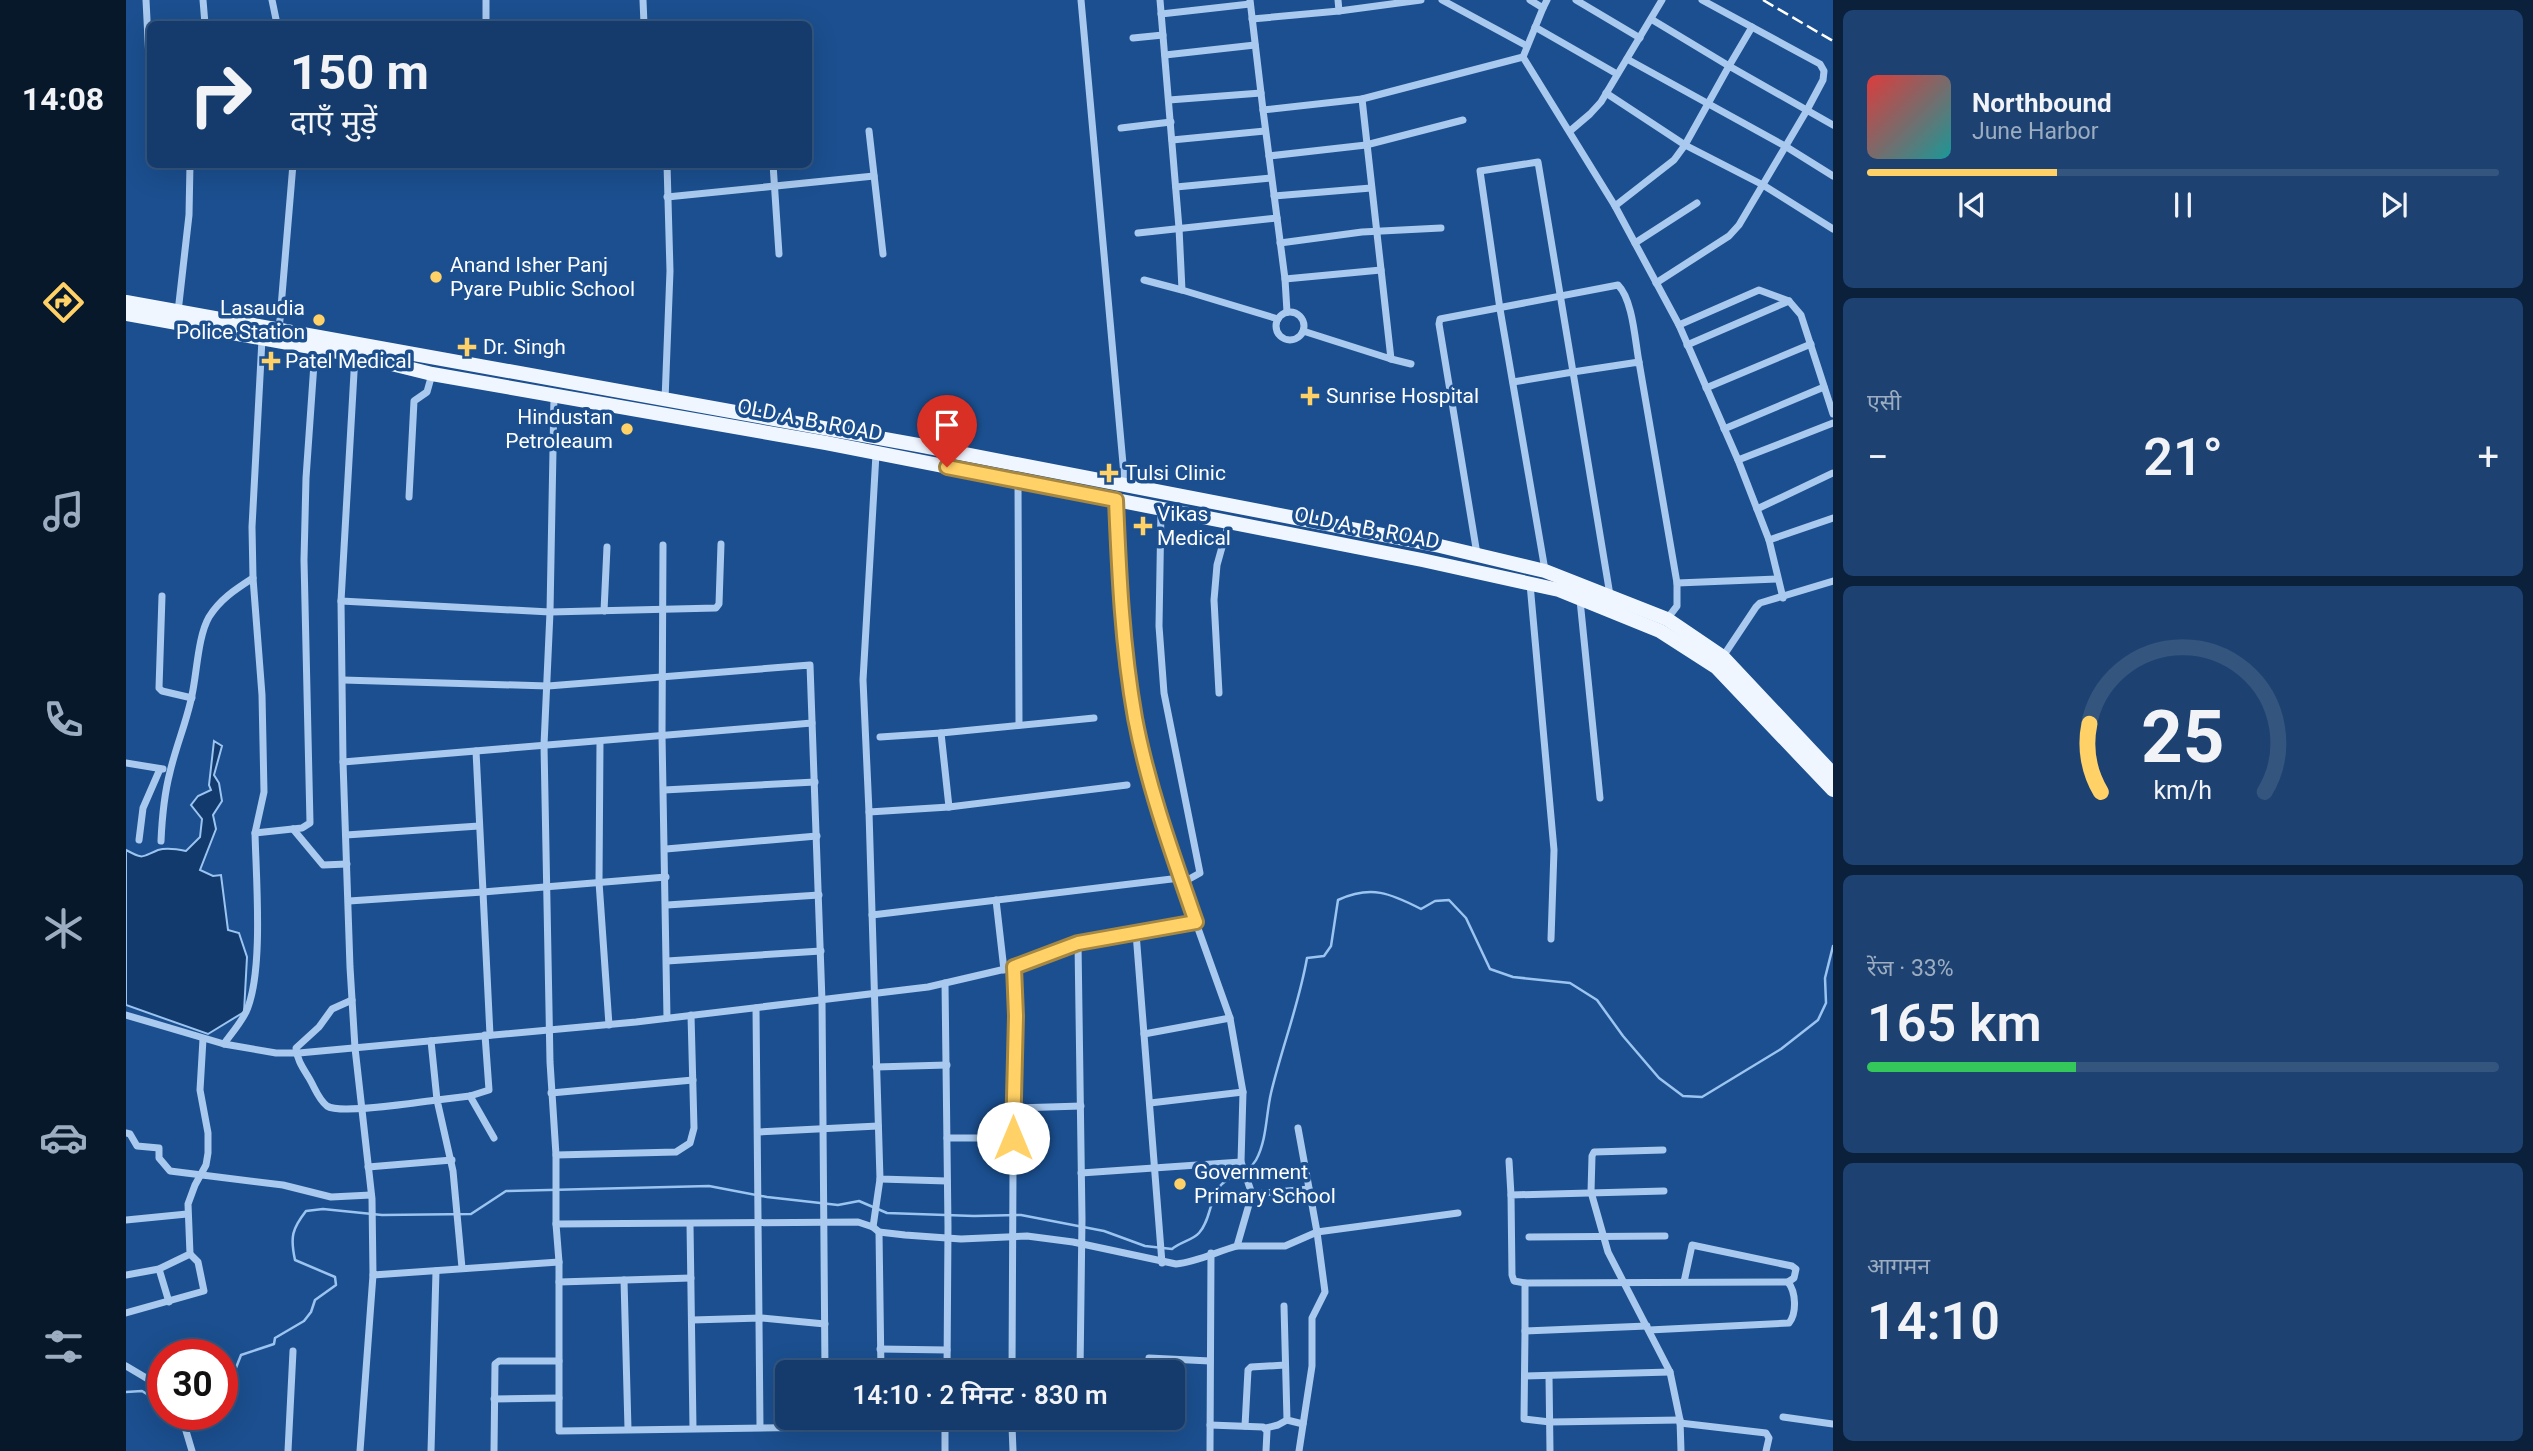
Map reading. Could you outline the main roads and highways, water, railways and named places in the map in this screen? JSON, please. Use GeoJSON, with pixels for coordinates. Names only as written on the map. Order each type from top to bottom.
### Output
{"type":"FeatureCollection","features":[{"type":"Feature","properties":{"kind":"main road","name":"OLD A. B. ROAD"},"geometry":{"type":"LineString","coordinates":[[126,302],[918,445],[1427,543],[1545,570],[1667,618],[1719,662],[1832,784]]}},
{"type":"Feature","properties":{"kind":"main road","name":"OLD A. B. ROAD"},"geometry":{"type":"LineString","coordinates":[[126,314],[355,355],[432,374],[826,443],[1422,560],[1559,590],[1660,631],[1719,662]]}},
{"type":"Feature","properties":{"kind":"main road"},"geometry":{"type":"LineString","coordinates":[[1422,560],[1427,543]]}},
{"type":"Feature","properties":{"kind":"water"},"geometry":{"type":"Polygon","coordinates":[[[214,741],[222,746],[214,775],[219,783],[222,801],[213,815],[216,829],[200,870],[213,876],[221,875],[228,930],[239,933],[247,957],[244,1012],[208,1034],[126,1005],[126,850],[143,856],[165,849],[186,851],[200,837],[202,819],[191,805],[198,796],[211,790],[209,785],[214,741]]]}},
{"type":"Feature","properties":{"kind":"waterway"},"geometry":{"type":"LineString","coordinates":[[238,1363],[241,1355],[274,1344],[275,1338],[304,1321],[315,1300],[336,1285],[335,1277],[295,1260],[293,1234],[306,1211],[323,1209],[382,1215],[471,1214],[506,1191],[709,1186],[767,1197],[838,1205],[859,1201],[887,1213],[1021,1215],[1104,1231],[1145,1246],[1172,1249],[1199,1233],[1221,1185],[1249,1168],[1256,1160],[1307,958],[1324,956],[1331,946],[1338,900],[1350,895],[1380,893],[1421,909],[1435,901],[1449,900],[1466,918],[1490,969],[1513,977],[1570,983],[1597,1000],[1659,1078],[1683,1096],[1702,1097],[1781,1049],[1818,1020],[1826,1003],[1825,978],[1833,946]]}},
{"type":"Feature","properties":{"kind":"waterway"},"geometry":{"type":"LineString","coordinates":[[126,1392],[142,1391],[147,1394]]}},
{"type":"Feature","properties":{"kind":"railway"},"geometry":{"type":"LineString","coordinates":[[1763,0],[1833,41]]}},
{"type":"Feature","properties":{"kind":"place","name":"Anand Isher Panj Pyare Public School"},"geometry":{"type":"Point","coordinates":[436,277]}},
{"type":"Feature","properties":{"kind":"place","name":"Lasaudia Police Station"},"geometry":{"type":"Point","coordinates":[319,320]}},
{"type":"Feature","properties":{"kind":"place","name":"Dr. Singh"},"geometry":{"type":"Point","coordinates":[467,347]}},
{"type":"Feature","properties":{"kind":"place","name":"Patel Medical"},"geometry":{"type":"Point","coordinates":[271,361]}},
{"type":"Feature","properties":{"kind":"place","name":"Sunrise Hospital"},"geometry":{"type":"Point","coordinates":[1310,396]}},
{"type":"Feature","properties":{"kind":"place","name":"Hindustan Petroleaum"},"geometry":{"type":"Point","coordinates":[627,429]}},
{"type":"Feature","properties":{"kind":"place","name":"Tulsi Clinic"},"geometry":{"type":"Point","coordinates":[1109,473]}},
{"type":"Feature","properties":{"kind":"place","name":"Vikas Medical"},"geometry":{"type":"Point","coordinates":[1143,526]}},
{"type":"Feature","properties":{"kind":"place","name":"Government Primary School"},"geometry":{"type":"Point","coordinates":[1180,1184]}}]}
